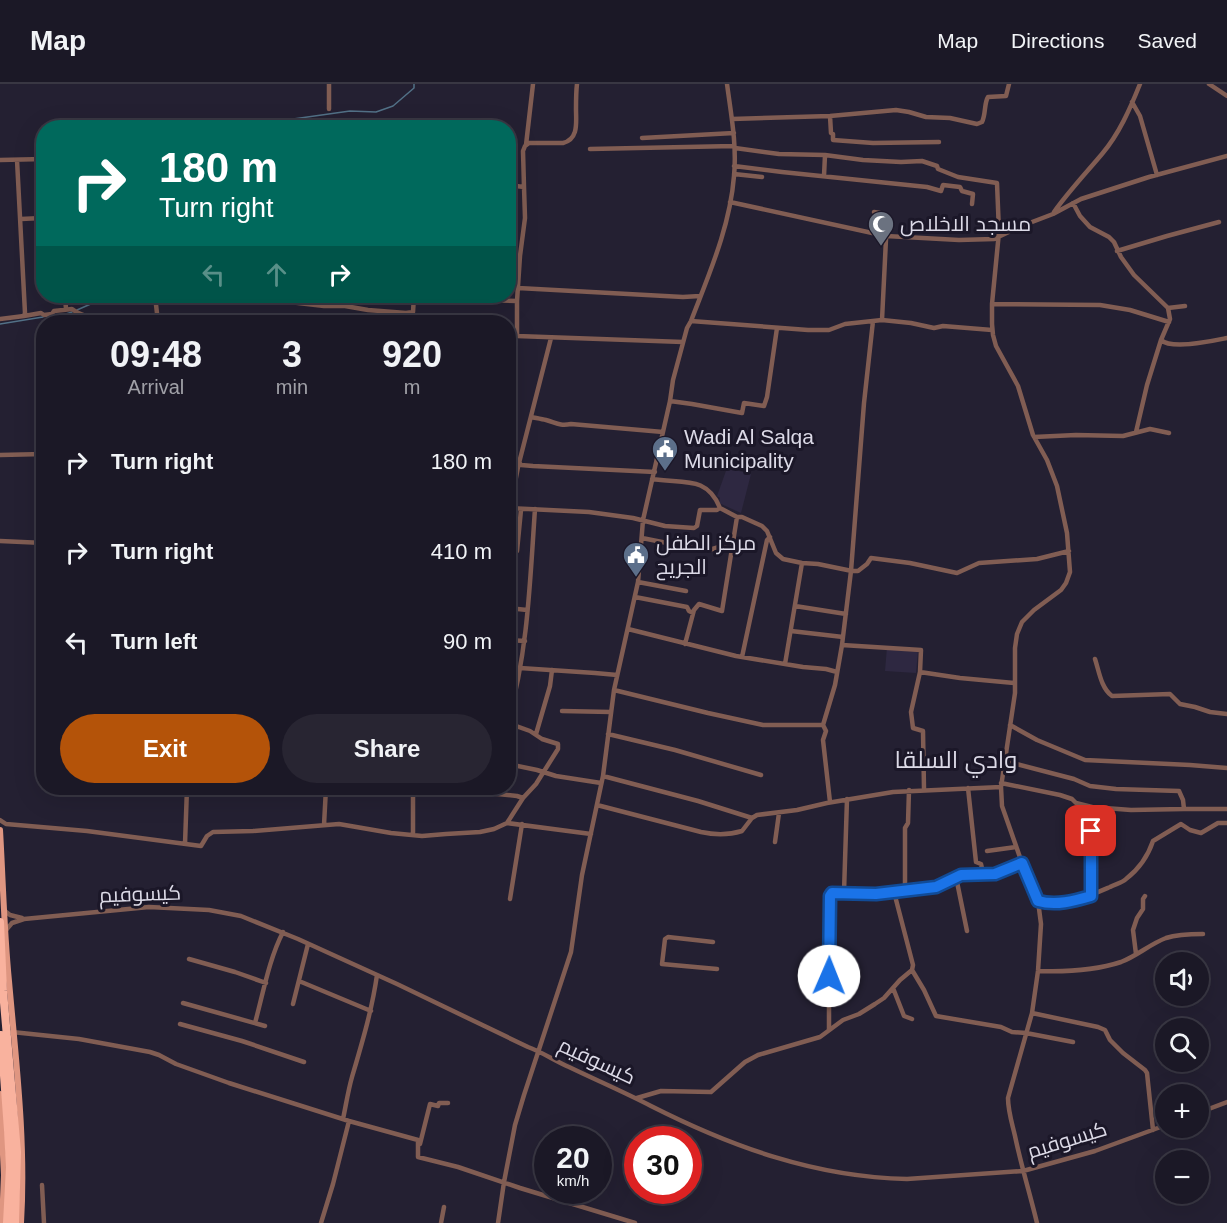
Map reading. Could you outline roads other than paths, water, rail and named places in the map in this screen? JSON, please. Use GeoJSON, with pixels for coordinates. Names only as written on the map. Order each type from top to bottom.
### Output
{"type":"FeatureCollection","features":[{"type":"Feature","properties":{"kind":"highway"},"geometry":{"type":"LineString","coordinates":[[0,922],[3,991],[10,1032],[17,1152],[13,1168]]}},
{"type":"Feature","properties":{"kind":"highway"},"geometry":{"type":"LineString","coordinates":[[0,1019],[13,1168],[11,1221]]}},
{"type":"Feature","properties":{"kind":"main road"},"geometry":{"type":"LineString","coordinates":[[0,831],[10,1032],[22,1157],[22,1181],[11,1221]]}},
{"type":"Feature","properties":{"kind":"main road"},"geometry":{"type":"LineString","coordinates":[[0,1094],[4,1175],[11,1221]]}},
{"type":"Feature","properties":{"kind":"street"},"geometry":{"type":"LineString","coordinates":[[329,84],[329,109]]}},
{"type":"Feature","properties":{"kind":"street"},"geometry":{"type":"LineString","coordinates":[[534,84],[526,145],[523,151],[525,218],[520,256],[517,336],[683,342]]}},
{"type":"Feature","properties":{"kind":"street"},"geometry":{"type":"LineString","coordinates":[[526,145],[568,141],[572,137],[577,129],[577,84]]}},
{"type":"Feature","properties":{"kind":"street"},"geometry":{"type":"LineString","coordinates":[[498,1223],[504,1182],[521,1105],[571,952],[582,875],[603,776],[614,690],[638,582],[643,520],[670,401],[672,380],[687,328],[714,264],[730,202],[735,147],[727,84]]}},
{"type":"Feature","properties":{"kind":"street"},"geometry":{"type":"LineString","coordinates":[[732,119],[831,116],[896,110],[977,124],[982,122],[985,116],[986,100],[1006,96],[1009,84]]}},
{"type":"Feature","properties":{"kind":"street"},"geometry":{"type":"LineString","coordinates":[[1053,214],[1070,189],[1103,153],[1124,121],[1140,84]]}},
{"type":"Feature","properties":{"kind":"street"},"geometry":{"type":"LineString","coordinates":[[1209,84],[1227,96]]}},
{"type":"Feature","properties":{"kind":"street"},"geometry":{"type":"LineString","coordinates":[[1132,102],[1140,116],[1157,175]]}},
{"type":"Feature","properties":{"kind":"street"},"geometry":{"type":"LineString","coordinates":[[831,116],[833,140],[873,143],[939,142]]}},
{"type":"Feature","properties":{"kind":"street"},"geometry":{"type":"LineString","coordinates":[[642,138],[734,132]]}},
{"type":"Feature","properties":{"kind":"street"},"geometry":{"type":"LineString","coordinates":[[590,149],[735,147],[779,154],[922,161],[957,177],[998,183],[998,237],[992,330],[996,346],[1020,390],[1034,437],[1047,460],[1057,486],[1065,518],[1070,572],[1068,580],[1057,594],[1034,610],[1019,627],[1015,648],[1015,693],[1001,785],[1002,806],[1038,901],[1041,924],[1032,1013],[1008,1098],[1008,1111],[1037,1223]]}},
{"type":"Feature","properties":{"kind":"street"},"geometry":{"type":"LineString","coordinates":[[824,176],[825,155]]}},
{"type":"Feature","properties":{"kind":"street"},"geometry":{"type":"LineString","coordinates":[[730,202],[886,236],[959,240],[994,239],[1053,214],[1081,198],[1227,156]]}},
{"type":"Feature","properties":{"kind":"street"},"geometry":{"type":"LineString","coordinates":[[0,160],[36,159]]}},
{"type":"Feature","properties":{"kind":"street"},"geometry":{"type":"LineString","coordinates":[[17,160],[24,316]]}},
{"type":"Feature","properties":{"kind":"street"},"geometry":{"type":"LineString","coordinates":[[734,166],[927,187],[941,191],[943,185],[954,186],[973,194],[972,204]]}},
{"type":"Feature","properties":{"kind":"street"},"geometry":{"type":"LineString","coordinates":[[734,174],[762,177]]}},
{"type":"Feature","properties":{"kind":"street"},"geometry":{"type":"LineString","coordinates":[[516,186],[524,187]]}},
{"type":"Feature","properties":{"kind":"street"},"geometry":{"type":"LineString","coordinates":[[1073,203],[1080,216],[1090,227],[1114,242],[1117,252],[1134,275],[1168,308],[1170,315],[1147,385],[1136,433]]}},
{"type":"Feature","properties":{"kind":"street"},"geometry":{"type":"LineString","coordinates":[[874,212],[880,213],[887,219],[882,320]]}},
{"type":"Feature","properties":{"kind":"street"},"geometry":{"type":"LineString","coordinates":[[21,219],[36,218]]}},
{"type":"Feature","properties":{"kind":"street"},"geometry":{"type":"LineString","coordinates":[[1117,252],[1219,222]]}},
{"type":"Feature","properties":{"kind":"street"},"geometry":{"type":"LineString","coordinates":[[518,288],[700,296]]}},
{"type":"Feature","properties":{"kind":"street"},"geometry":{"type":"LineString","coordinates":[[66,303],[66,309]]}},
{"type":"Feature","properties":{"kind":"street"},"geometry":{"type":"LineString","coordinates":[[298,303],[406,313],[413,312],[414,303]]}},
{"type":"Feature","properties":{"kind":"street"},"geometry":{"type":"LineString","coordinates":[[992,304],[1100,305],[1130,310],[1169,322]]}},
{"type":"Feature","properties":{"kind":"street"},"geometry":{"type":"LineString","coordinates":[[1168,308],[1185,306]]}},
{"type":"Feature","properties":{"kind":"street"},"geometry":{"type":"LineString","coordinates":[[0,319],[41,313],[52,314],[54,311],[66,309],[72,309],[83,315]]}},
{"type":"Feature","properties":{"kind":"street"},"geometry":{"type":"LineString","coordinates":[[691,321],[829,330],[845,324],[882,320],[934,328],[943,326],[992,330]]}},
{"type":"Feature","properties":{"kind":"street"},"geometry":{"type":"LineString","coordinates":[[822,725],[835,685],[846,614],[873,321]]}},
{"type":"Feature","properties":{"kind":"street"},"geometry":{"type":"LineString","coordinates":[[670,401],[742,413],[744,403],[764,406],[777,328]]}},
{"type":"Feature","properties":{"kind":"street"},"geometry":{"type":"LineString","coordinates":[[516,476],[551,338]]}},
{"type":"Feature","properties":{"kind":"street"},"geometry":{"type":"LineString","coordinates":[[1161,340],[1167,344],[1192,344],[1227,338]]}},
{"type":"Feature","properties":{"kind":"street"},"geometry":{"type":"LineString","coordinates":[[531,417],[559,425],[571,424],[663,432]]}},
{"type":"Feature","properties":{"kind":"street"},"geometry":{"type":"LineString","coordinates":[[1034,437],[1123,436],[1150,429],[1169,433]]}},
{"type":"Feature","properties":{"kind":"street"},"geometry":{"type":"LineString","coordinates":[[0,455],[36,454]]}},
{"type":"Feature","properties":{"kind":"street"},"geometry":{"type":"LineString","coordinates":[[516,462],[521,465],[533,466],[654,472]]}},
{"type":"Feature","properties":{"kind":"street"},"geometry":{"type":"LineString","coordinates":[[652,479],[704,486],[712,493],[720,508],[762,526],[767,531],[779,556],[802,563],[858,571],[872,558],[957,573],[979,563],[1037,559],[1069,550]]}},
{"type":"Feature","properties":{"kind":"street"},"geometry":{"type":"LineString","coordinates":[[516,509],[589,512],[643,520],[665,526],[694,528],[697,526],[700,510],[720,508]]}},
{"type":"Feature","properties":{"kind":"street"},"geometry":{"type":"LineString","coordinates":[[516,686],[525,640],[535,509]]}},
{"type":"Feature","properties":{"kind":"street"},"geometry":{"type":"LineString","coordinates":[[518,551],[520,510]]}},
{"type":"Feature","properties":{"kind":"street"},"geometry":{"type":"LineString","coordinates":[[685,644],[693,613],[699,604],[722,611],[737,517]]}},
{"type":"Feature","properties":{"kind":"street"},"geometry":{"type":"LineString","coordinates":[[742,657],[767,540],[770,537]]}},
{"type":"Feature","properties":{"kind":"street"},"geometry":{"type":"LineString","coordinates":[[642,538],[697,549],[709,550],[719,547],[732,549]]}},
{"type":"Feature","properties":{"kind":"street"},"geometry":{"type":"LineString","coordinates":[[0,541],[36,543]]}},
{"type":"Feature","properties":{"kind":"street"},"geometry":{"type":"LineString","coordinates":[[785,664],[802,563]]}},
{"type":"Feature","properties":{"kind":"street"},"geometry":{"type":"LineString","coordinates":[[638,582],[686,591]]}},
{"type":"Feature","properties":{"kind":"street"},"geometry":{"type":"LineString","coordinates":[[635,597],[687,607],[693,613]]}},
{"type":"Feature","properties":{"kind":"street"},"geometry":{"type":"LineString","coordinates":[[795,606],[846,614]]}},
{"type":"Feature","properties":{"kind":"street"},"geometry":{"type":"LineString","coordinates":[[516,609],[527,610]]}},
{"type":"Feature","properties":{"kind":"street"},"geometry":{"type":"LineString","coordinates":[[628,629],[742,657],[837,672]]}},
{"type":"Feature","properties":{"kind":"street"},"geometry":{"type":"LineString","coordinates":[[791,631],[843,637]]}},
{"type":"Feature","properties":{"kind":"street"},"geometry":{"type":"LineString","coordinates":[[516,640],[525,640]]}},
{"type":"Feature","properties":{"kind":"street"},"geometry":{"type":"LineString","coordinates":[[842,645],[921,650],[920,672],[911,712],[913,728],[923,731],[924,789]]}},
{"type":"Feature","properties":{"kind":"street"},"geometry":{"type":"LineString","coordinates":[[1095,659],[1101,681],[1112,696],[1170,694],[1180,704],[1227,714]]}},
{"type":"Feature","properties":{"kind":"street"},"geometry":{"type":"LineString","coordinates":[[520,668],[617,675]]}},
{"type":"Feature","properties":{"kind":"street"},"geometry":{"type":"LineString","coordinates":[[537,734],[548,696],[552,670]]}},
{"type":"Feature","properties":{"kind":"street"},"geometry":{"type":"LineString","coordinates":[[920,672],[1014,683]]}},
{"type":"Feature","properties":{"kind":"street"},"geometry":{"type":"LineString","coordinates":[[614,690],[763,725],[822,725]]}},
{"type":"Feature","properties":{"kind":"street"},"geometry":{"type":"LineString","coordinates":[[562,711],[611,712]]}},
{"type":"Feature","properties":{"kind":"street"},"geometry":{"type":"LineString","coordinates":[[1010,724],[1037,740],[1085,760],[1227,768]]}},
{"type":"Feature","properties":{"kind":"street"},"geometry":{"type":"LineString","coordinates":[[0,820],[9,824],[87,831],[201,846],[207,836],[213,832],[339,824],[422,836],[480,832],[494,829],[507,822],[556,754],[558,744],[537,737],[537,734],[516,725]]}},
{"type":"Feature","properties":{"kind":"street"},"geometry":{"type":"LineString","coordinates":[[822,725],[826,730],[823,740],[830,802]]}},
{"type":"Feature","properties":{"kind":"street"},"geometry":{"type":"LineString","coordinates":[[608,734],[675,750],[761,775]]}},
{"type":"Feature","properties":{"kind":"street"},"geometry":{"type":"LineString","coordinates":[[1005,761],[1074,779],[1090,786],[1179,791],[1184,809]]}},
{"type":"Feature","properties":{"kind":"street"},"geometry":{"type":"LineString","coordinates":[[516,766],[556,776],[601,783]]}},
{"type":"Feature","properties":{"kind":"street"},"geometry":{"type":"LineString","coordinates":[[603,776],[753,818]]}},
{"type":"Feature","properties":{"kind":"street"},"geometry":{"type":"LineString","coordinates":[[597,805],[710,834],[742,831],[753,818],[760,814],[779,813],[847,799],[909,790],[1001,785],[1060,795],[1076,803],[1092,807],[1131,810],[1227,809]]}},
{"type":"Feature","properties":{"kind":"street"},"geometry":{"type":"LineString","coordinates":[[968,788],[976,862],[981,864],[983,873]]}},
{"type":"Feature","properties":{"kind":"street"},"geometry":{"type":"LineString","coordinates":[[905,890],[905,828],[908,823],[909,790]]}},
{"type":"Feature","properties":{"kind":"street"},"geometry":{"type":"LineString","coordinates":[[184,844],[187,795]]}},
{"type":"Feature","properties":{"kind":"street"},"geometry":{"type":"LineString","coordinates":[[324,825],[326,795]]}},
{"type":"Feature","properties":{"kind":"street"},"geometry":{"type":"LineString","coordinates":[[413,795],[413,835]]}},
{"type":"Feature","properties":{"kind":"street"},"geometry":{"type":"LineString","coordinates":[[509,795],[523,798]]}},
{"type":"Feature","properties":{"kind":"street"},"geometry":{"type":"LineString","coordinates":[[844,892],[847,799]]}},
{"type":"Feature","properties":{"kind":"street"},"geometry":{"type":"LineString","coordinates":[[1091,896],[1092,807]]}},
{"type":"Feature","properties":{"kind":"street"},"geometry":{"type":"LineString","coordinates":[[775,843],[779,813]]}},
{"type":"Feature","properties":{"kind":"street"},"geometry":{"type":"LineString","coordinates":[[507,822],[591,834]]}},
{"type":"Feature","properties":{"kind":"street"},"geometry":{"type":"LineString","coordinates":[[1038,901],[1066,902],[1091,896],[1124,881],[1149,853],[1153,841],[1181,824],[1190,830],[1201,832],[1218,823],[1227,823]]}},
{"type":"Feature","properties":{"kind":"street"},"geometry":{"type":"LineString","coordinates":[[0,831],[9,824]]}},
{"type":"Feature","properties":{"kind":"street"},"geometry":{"type":"LineString","coordinates":[[510,900],[522,824]]}},
{"type":"Feature","properties":{"kind":"street"},"geometry":{"type":"LineString","coordinates":[[987,851],[1016,847]]}},
{"type":"Feature","properties":{"kind":"street"},"geometry":{"type":"LineString","coordinates":[[829,1029],[830,896],[835,892],[876,894],[938,887],[965,874],[995,874],[1022,863]]}},
{"type":"Feature","properties":{"kind":"street"},"geometry":{"type":"LineString","coordinates":[[956,877],[967,930]]}},
{"type":"Feature","properties":{"kind":"street"},"geometry":{"type":"LineString","coordinates":[[894,892],[912,960],[912,970],[936,1016],[1073,1042]]}},
{"type":"Feature","properties":{"kind":"street"},"geometry":{"type":"LineString","coordinates":[[1136,954],[1133,930],[1143,909],[1145,896]]}},
{"type":"Feature","properties":{"kind":"street","name":"كيسوفيم"},"geometry":{"type":"LineString","coordinates":[[4,911],[24,918],[163,907],[209,910],[241,916],[283,932],[377,975],[725,1140],[793,1163],[826,1170],[907,1179],[1023,1171],[1085,1154],[1153,1130]]}},
{"type":"Feature","properties":{"kind":"street","name":"كيسوفيم"},"geometry":{"type":"LineString","coordinates":[[6,930],[12,923],[24,918]]}},
{"type":"Feature","properties":{"kind":"street"},"geometry":{"type":"LineString","coordinates":[[255,1023],[277,943],[283,932]]}},
{"type":"Feature","properties":{"kind":"street"},"geometry":{"type":"LineString","coordinates":[[1038,971],[1070,972],[1096,969],[1122,961],[1167,938],[1184,934],[1203,934]]}},
{"type":"Feature","properties":{"kind":"street"},"geometry":{"type":"LineString","coordinates":[[713,942],[668,937],[665,939],[662,964],[717,969]]}},
{"type":"Feature","properties":{"kind":"street"},"geometry":{"type":"LineString","coordinates":[[293,1004],[308,944]]}},
{"type":"Feature","properties":{"kind":"street"},"geometry":{"type":"LineString","coordinates":[[189,960],[266,982]]}},
{"type":"Feature","properties":{"kind":"street"},"geometry":{"type":"LineString","coordinates":[[637,1098],[661,1091],[711,1092],[745,1062],[820,1037],[843,1020],[859,1014],[884,998],[912,970]]}},
{"type":"Feature","properties":{"kind":"street"},"geometry":{"type":"LineString","coordinates":[[321,1223],[333,1185],[352,1077],[377,975]]}},
{"type":"Feature","properties":{"kind":"street"},"geometry":{"type":"LineString","coordinates":[[300,981],[370,1011]]}},
{"type":"Feature","properties":{"kind":"street"},"geometry":{"type":"LineString","coordinates":[[892,988],[904,1016],[912,1019]]}},
{"type":"Feature","properties":{"kind":"street"},"geometry":{"type":"LineString","coordinates":[[183,1003],[265,1026]]}},
{"type":"Feature","properties":{"kind":"street"},"geometry":{"type":"LineString","coordinates":[[1032,1013],[1105,1030],[1110,1040],[1147,1073],[1153,1130]]}},
{"type":"Feature","properties":{"kind":"street"},"geometry":{"type":"LineString","coordinates":[[180,1024],[242,1041],[304,1062]]}},
{"type":"Feature","properties":{"kind":"street"},"geometry":{"type":"LineString","coordinates":[[10,1032],[79,1039],[150,1052],[218,1079],[346,1120],[418,1140],[419,1150]]}},
{"type":"Feature","properties":{"kind":"street"},"geometry":{"type":"LineString","coordinates":[[1209,1109],[1227,1102]]}},
{"type":"Feature","properties":{"kind":"street"},"geometry":{"type":"LineString","coordinates":[[448,1103],[439,1103],[438,1106],[430,1104],[418,1156],[635,1223]]}},
{"type":"Feature","properties":{"kind":"street"},"geometry":{"type":"LineString","coordinates":[[42,1185],[44,1223]]}},
{"type":"Feature","properties":{"kind":"street"},"geometry":{"type":"LineString","coordinates":[[441,1223],[444,1207]]}},
{"type":"Feature","properties":{"kind":"waterway","name":"وادي السلقا"},"geometry":{"type":"LineString","coordinates":[[286,120],[350,111],[376,112],[393,106],[414,88],[414,84]]}},
{"type":"Feature","properties":{"kind":"waterway","name":"وادي السلقا"},"geometry":{"type":"LineString","coordinates":[[77,310],[93,303]]}},
{"type":"Feature","properties":{"kind":"waterway","name":"وادي السلقا"},"geometry":{"type":"LineString","coordinates":[[63,315],[72,312]]}},
{"type":"Feature","properties":{"kind":"waterway","name":"وادي السلقا"},"geometry":{"type":"LineString","coordinates":[[0,324],[36,318]]}},
{"type":"Feature","properties":{"kind":"place","name":"مسجد الاخلاص"},"geometry":{"type":"Point","coordinates":[881,247]}},
{"type":"Feature","properties":{"kind":"place","name":"Wadi Al Salqa Municipality"},"geometry":{"type":"Point","coordinates":[665,472]}},
{"type":"Feature","properties":{"kind":"place","name":"مركز الطفل الجريح"},"geometry":{"type":"Point","coordinates":[636,578]}},
{"type":"Feature","properties":{"kind":"district","name":"وادي السلقا"},"geometry":{"type":"Point","coordinates":[956,760]}}]}
